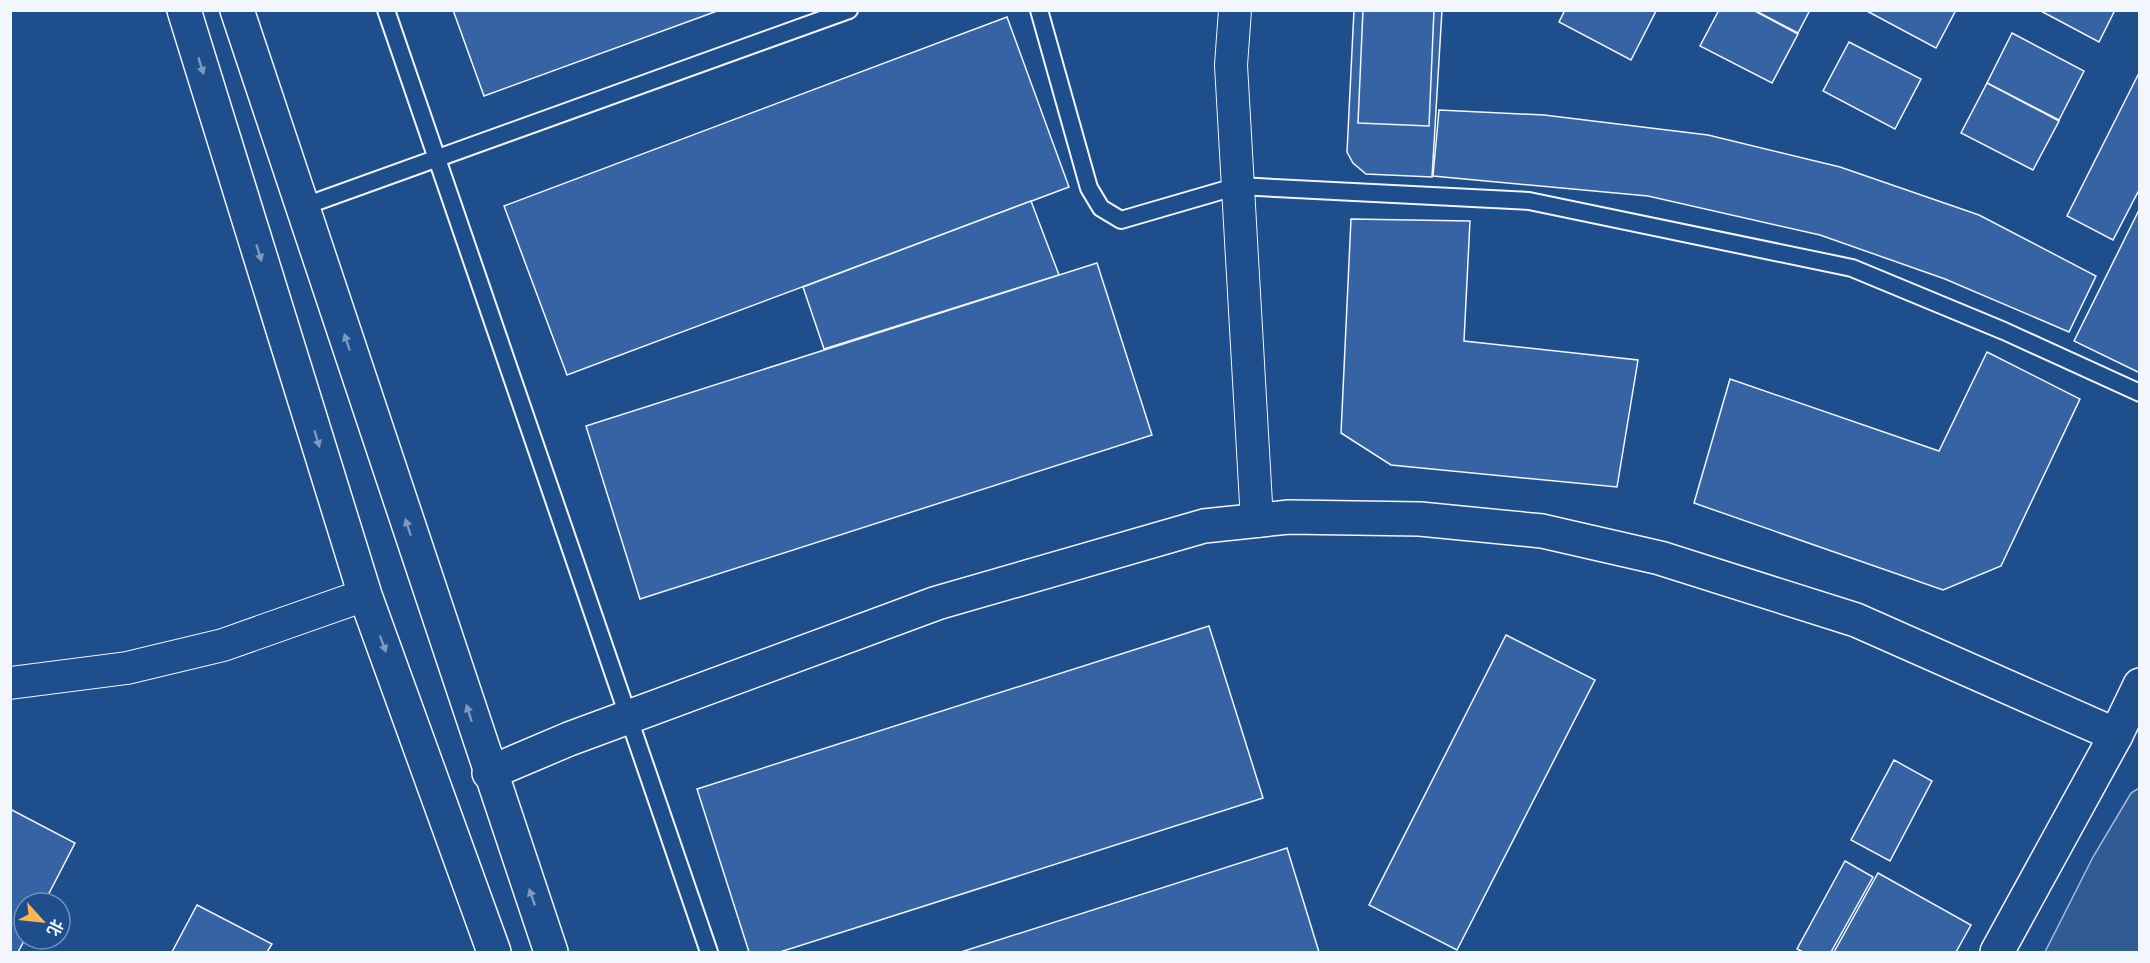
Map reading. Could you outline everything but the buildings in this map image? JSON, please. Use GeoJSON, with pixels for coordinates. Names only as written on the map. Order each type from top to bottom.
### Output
{"type":"FeatureCollection","features":[{"type":"Feature","properties":{"kind":"main road"},"geometry":{"type":"LineString","coordinates":[[184,10],[365,595],[494,952]]}},
{"type":"Feature","properties":{"kind":"main road"},"geometry":{"type":"LineString","coordinates":[[237,10],[489,773],[551,952]]}},
{"type":"Feature","properties":{"kind":"main road"},"geometry":{"type":"LineString","coordinates":[[489,773],[628,717],[937,603],[1204,526],[1289,517],[1420,519],[1542,531],[1660,558],[1856,620],[2116,735]]}},
{"type":"Feature","properties":{"kind":"main road"},"geometry":{"type":"LineString","coordinates":[[1997,952],[2116,735],[2139,685]]}},
{"type":"Feature","properties":{"kind":"street"},"geometry":{"type":"LineString","coordinates":[[1236,10],[1231,65],[1257,521]]}},
{"type":"Feature","properties":{"kind":"street"},"geometry":{"type":"LineString","coordinates":[[10,683],[127,668],[213,647],[365,595]]}},
{"type":"Feature","properties":{"kind":"lane"},"geometry":{"type":"LineString","coordinates":[[386,10],[709,952]]}},
{"type":"Feature","properties":{"kind":"lane"},"geometry":{"type":"LineString","coordinates":[[302,207],[849,10]]}},
{"type":"Feature","properties":{"kind":"lane"},"geometry":{"type":"LineString","coordinates":[[1039,10],[1089,188],[1101,208],[1121,220],[1238,186],[1529,201],[1852,268],[2004,331],[2139,393]]}},
{"type":"Feature","properties":{"kind":"shaded area"},"geometry":{"type":"Polygon","coordinates":[[[2139,788],[2139,952],[2045,952],[2093,857],[2131,793],[2139,788]]]}}]}
